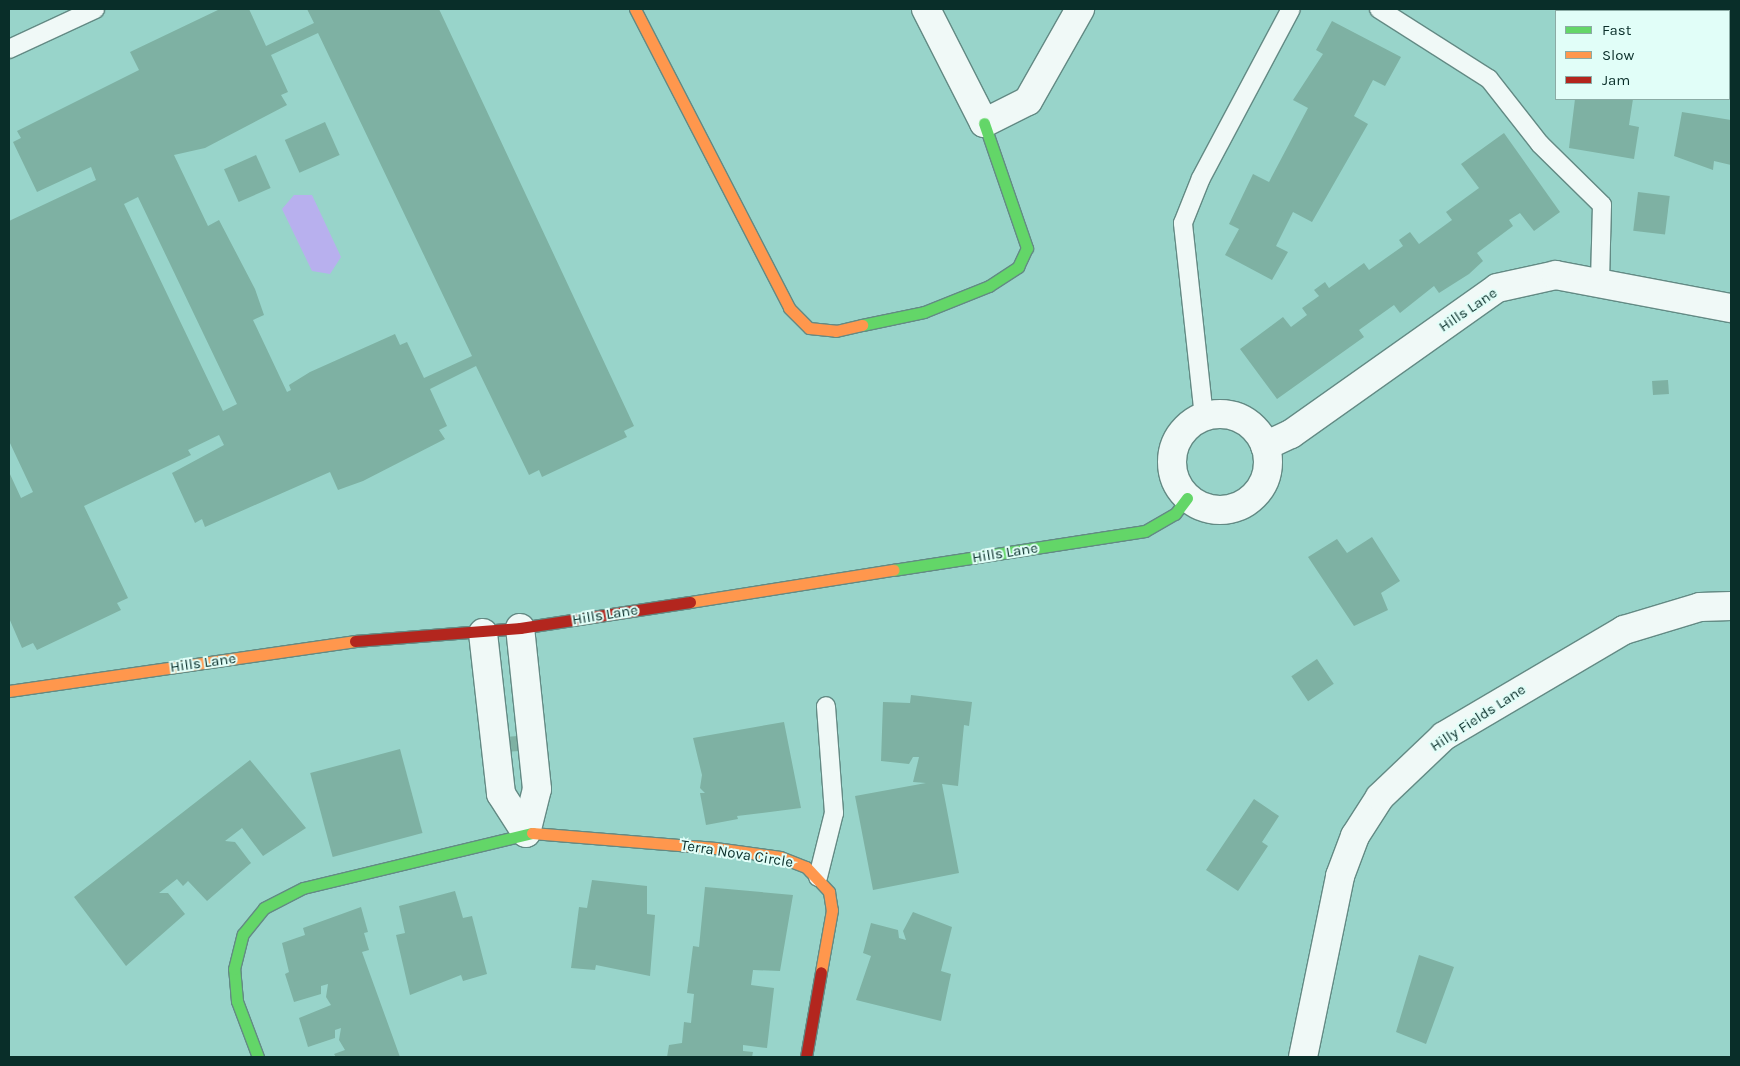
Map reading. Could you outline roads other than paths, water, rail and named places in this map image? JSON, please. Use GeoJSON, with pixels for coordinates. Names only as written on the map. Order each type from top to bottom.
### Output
{"type":"FeatureCollection","features":[{"type":"Feature","properties":{"kind":"street"},"geometry":{"type":"LineString","coordinates":[[635,9],[789,308],[809,328],[836,331],[924,312],[989,286],[1018,267],[1027,248],[984,123],[926,9]]}},
{"type":"Feature","properties":{"kind":"street"},"geometry":{"type":"LineString","coordinates":[[984,123],[1028,101],[1080,9]]}},
{"type":"Feature","properties":{"kind":"street","name":"Hills Lane"},"geometry":{"type":"LineString","coordinates":[[1265,446],[1291,434],[1497,288],[1556,276],[1731,308]]}},
{"type":"Feature","properties":{"kind":"street"},"geometry":{"type":"LineString","coordinates":[[1219,414],[1248,422],[1265,446],[1266,478],[1246,502],[1216,510],[1187,498],[1176,480],[1172,460],[1181,433],[1204,417],[1219,414]]}},
{"type":"Feature","properties":{"kind":"street","name":"Hills Lane"},"geometry":{"type":"LineString","coordinates":[[9,691],[354,641],[483,633],[520,628],[1144,531],[1175,514],[1187,498]]}},
{"type":"Feature","properties":{"kind":"street","name":"Hilly Fields Lane"},"geometry":{"type":"LineString","coordinates":[[1303,1057],[1340,876],[1355,836],[1380,797],[1402,773],[1444,736],[1624,630],[1700,607],[1731,606]]}},
{"type":"Feature","properties":{"kind":"street"},"geometry":{"type":"LineString","coordinates":[[520,628],[537,789],[526,833]]}},
{"type":"Feature","properties":{"kind":"street"},"geometry":{"type":"LineString","coordinates":[[483,633],[501,794],[526,833]]}},
{"type":"Feature","properties":{"kind":"street","name":"Terra Nova Circle"},"geometry":{"type":"LineString","coordinates":[[258,1057],[237,1002],[234,969],[243,934],[264,908],[303,888],[526,833],[780,857],[795,861],[818,877],[829,892],[832,910],[806,1057]]}},
{"type":"Feature","properties":{"kind":"lane"},"geometry":{"type":"LineString","coordinates":[[9,49],[95,9]]}},
{"type":"Feature","properties":{"kind":"lane"},"geometry":{"type":"LineString","coordinates":[[1204,417],[1183,223],[1201,178],[1291,9]]}},
{"type":"Feature","properties":{"kind":"lane"},"geometry":{"type":"LineString","coordinates":[[1379,9],[1488,79],[1540,144],[1602,205],[1600,284]]}},
{"type":"Feature","properties":{"kind":"lane"},"geometry":{"type":"LineString","coordinates":[[818,877],[834,813],[826,706]]}}]}
